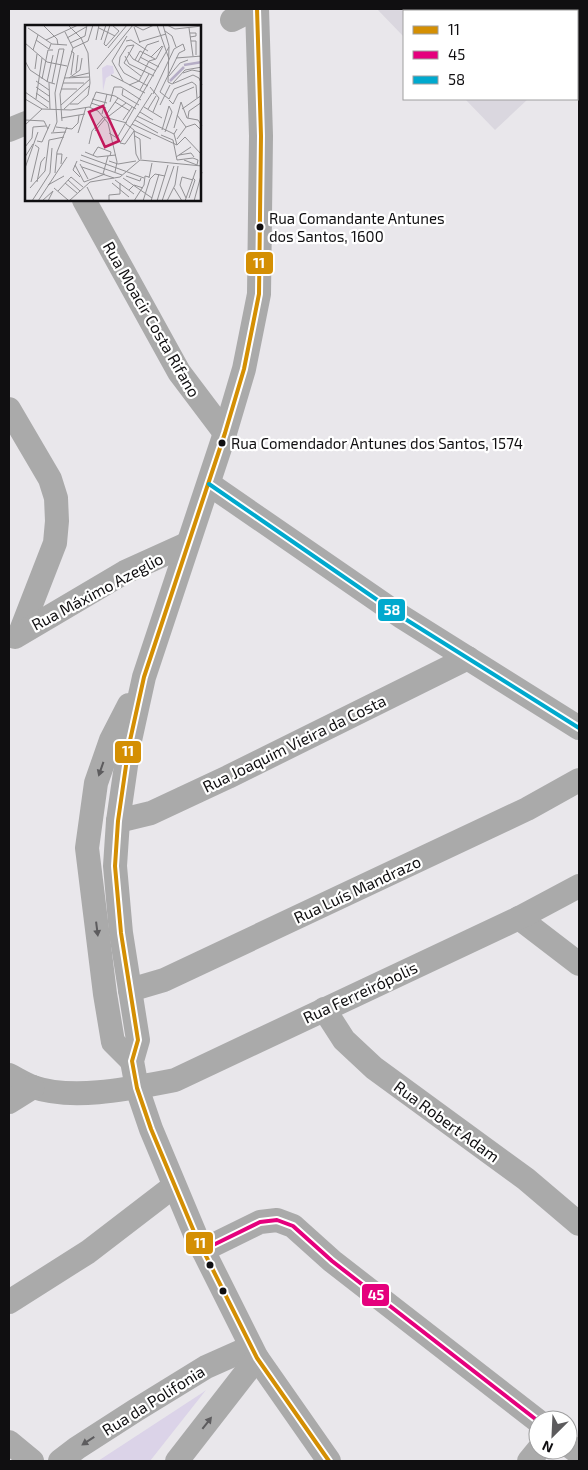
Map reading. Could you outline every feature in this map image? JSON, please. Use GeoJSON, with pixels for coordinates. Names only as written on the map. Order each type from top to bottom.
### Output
{"type":"FeatureCollection","features":[{"type":"Feature","properties":{"kind":"street"},"geometry":{"type":"LineString","coordinates":[[232,20],[256,9],[261,136],[259,294],[244,369],[225,434],[144,677],[129,745],[118,821],[114,866],[121,933],[138,1040],[132,1061],[137,1088],[151,1129],[203,1250],[254,1353],[329,1461]]}},
{"type":"Feature","properties":{"kind":"street"},"geometry":{"type":"LineString","coordinates":[[9,130],[25,123]]}},
{"type":"Feature","properties":{"kind":"street","name":"Rua Moacir Costa Rifano"},"geometry":{"type":"LineString","coordinates":[[85,201],[179,372],[225,434]]}},
{"type":"Feature","properties":{"kind":"street"},"geometry":{"type":"LineString","coordinates":[[9,409],[50,479],[56,498],[57,513],[55,543],[14,637]]}},
{"type":"Feature","properties":{"kind":"street"},"geometry":{"type":"LineString","coordinates":[[209,484],[402,617],[579,728]]}},
{"type":"Feature","properties":{"kind":"street","name":"Rua Máximo Azeglio"},"geometry":{"type":"LineString","coordinates":[[14,637],[125,572],[187,544]]}},
{"type":"Feature","properties":{"kind":"street","name":"Rua Joaquim Vieira da Costa"},"geometry":{"type":"LineString","coordinates":[[118,821],[151,813],[468,658]]}},
{"type":"Feature","properties":{"kind":"street"},"geometry":{"type":"LineString","coordinates":[[132,1061],[112,1042],[88,848],[96,783],[111,740],[144,677]]}},
{"type":"Feature","properties":{"kind":"street","name":"Rua Luís Mandrazo"},"geometry":{"type":"LineString","coordinates":[[130,990],[173,976],[527,809],[579,780]]}},
{"type":"Feature","properties":{"kind":"street","name":"Rua Ferreirópolis"},"geometry":{"type":"LineString","coordinates":[[9,1075],[33,1087],[74,1094],[137,1088],[176,1080],[519,918],[579,886]]}},
{"type":"Feature","properties":{"kind":"street"},"geometry":{"type":"LineString","coordinates":[[519,918],[579,964]]}},
{"type":"Feature","properties":{"kind":"street","name":"Rua Robert Adam"},"geometry":{"type":"LineString","coordinates":[[324,1009],[344,1040],[374,1068],[526,1180],[579,1224]]}},
{"type":"Feature","properties":{"kind":"street"},"geometry":{"type":"LineString","coordinates":[[9,1102],[33,1087]]}},
{"type":"Feature","properties":{"kind":"street"},"geometry":{"type":"LineString","coordinates":[[9,1302],[88,1252],[174,1186]]}},
{"type":"Feature","properties":{"kind":"street"},"geometry":{"type":"LineString","coordinates":[[203,1250],[260,1222],[277,1220],[293,1226],[332,1261],[528,1413]]}},
{"type":"Feature","properties":{"kind":"street"},"geometry":{"type":"LineString","coordinates":[[177,1461],[254,1353]]}},
{"type":"Feature","properties":{"kind":"street","name":"Rua da Polifonia"},"geometry":{"type":"LineString","coordinates":[[60,1461],[99,1434],[206,1367],[254,1353]]}},
{"type":"Feature","properties":{"kind":"street"},"geometry":{"type":"LineString","coordinates":[[9,1442],[32,1461]]}},
{"type":"Feature","properties":{"kind":"shaded area"},"geometry":{"type":"Polygon","coordinates":[[[377,9],[579,9],[578,50],[578,10],[403,10],[403,36],[377,9]]]}},
{"type":"Feature","properties":{"kind":"shaded area"},"geometry":{"type":"Polygon","coordinates":[[[504,9],[505,10],[420,10],[504,9]]]}},
{"type":"Feature","properties":{"kind":"shaded area"},"geometry":{"type":"Polygon","coordinates":[[[466,100],[527,100],[495,130],[466,100]]]}},
{"type":"Feature","properties":{"kind":"shaded area"},"geometry":{"type":"Polygon","coordinates":[[[206,1390],[150,1461],[98,1461],[202,1393],[206,1390]]]}},
{"type":"Feature","properties":{"kind":"transit line","name":"11"},"geometry":{"type":"LineString","coordinates":[[257,9],[261,136],[259,294],[244,369],[225,433],[144,677],[129,745],[118,821],[115,866],[121,933],[138,1040],[132,1061],[137,1088],[151,1129],[195,1234],[257,1358],[329,1461]]}},
{"type":"Feature","properties":{"kind":"transit line","name":"58"},"geometry":{"type":"LineString","coordinates":[[209,484],[402,617],[579,728]]}},
{"type":"Feature","properties":{"kind":"transit line","name":"45"},"geometry":{"type":"LineString","coordinates":[[203,1250],[260,1222],[277,1220],[293,1226],[332,1261],[528,1413]]}},
{"type":"Feature","properties":{"kind":"place","name":"Rua Comandante Antunes dos Santos, 1600"},"geometry":{"type":"Point","coordinates":[260,227]}},
{"type":"Feature","properties":{"kind":"place","name":"Rua Comendador Antunes dos Santos, 1574"},"geometry":{"type":"Point","coordinates":[222,443]}}]}
